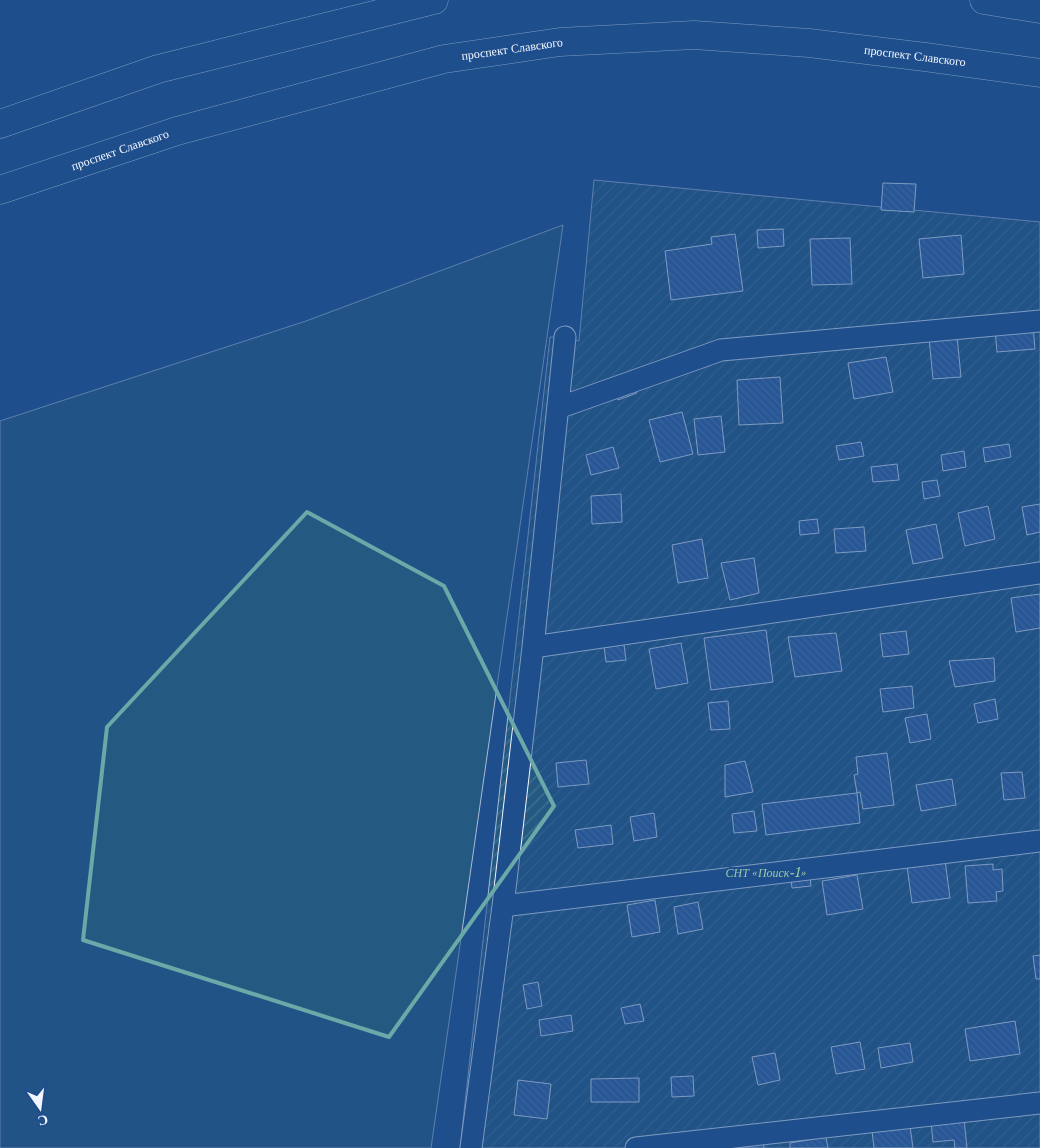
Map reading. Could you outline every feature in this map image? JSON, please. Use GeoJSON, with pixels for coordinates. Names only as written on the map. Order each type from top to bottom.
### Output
{"type":"FeatureCollection","features":[{"type":"Feature","properties":{"kind":"main road"},"geometry":{"type":"LineString","coordinates":[[0,124],[158,69],[434,0]]}},
{"type":"Feature","properties":{"kind":"main road"},"geometry":{"type":"LineString","coordinates":[[984,0],[1040,9]]}},
{"type":"Feature","properties":{"kind":"main road","name":"проспект Славского"},"geometry":{"type":"LineString","coordinates":[[0,190],[177,131],[434,61],[560,42],[694,35],[713,36],[809,43],[1040,73]]}},
{"type":"Feature","properties":{"kind":"street"},"geometry":{"type":"LineString","coordinates":[[558,408],[721,350],[1040,321]]}},
{"type":"Feature","properties":{"kind":"street"},"geometry":{"type":"LineString","coordinates":[[471,1148],[503,906],[533,647],[565,338]]}},
{"type":"Feature","properties":{"kind":"street"},"geometry":{"type":"LineString","coordinates":[[533,647],[1040,573]]}},
{"type":"Feature","properties":{"kind":"street"},"geometry":{"type":"LineString","coordinates":[[503,906],[1040,840]]}},
{"type":"Feature","properties":{"kind":"street"},"geometry":{"type":"LineString","coordinates":[[636,1148],[1040,1103]]}},
{"type":"Feature","properties":{"kind":"highlighted area"},"geometry":{"type":"Polygon","coordinates":[[[307,512],[444,586],[554,806],[389,1037],[83,940],[107,727],[307,512]]]}},
{"type":"Feature","properties":{"kind":"green space","name":"СНТ «Поиск-1»"},"geometry":{"type":"Polygon","coordinates":[[[594,180],[1040,222],[1040,1148],[460,1148],[550,337],[565,337],[579,341],[594,180]]]}},
{"type":"Feature","properties":{"kind":"green space"},"geometry":{"type":"Polygon","coordinates":[[[563,225],[431,1148],[0,1148],[0,421],[306,321],[563,225]]]}},
{"type":"Feature","properties":{"kind":"building"},"geometry":{"type":"Polygon","coordinates":[[[883,183],[916,184],[914,212],[881,210],[883,183]]]}},
{"type":"Feature","properties":{"kind":"building"},"geometry":{"type":"Polygon","coordinates":[[[783,229],[784,246],[758,248],[757,230],[783,229]]]}},
{"type":"Feature","properties":{"kind":"building"},"geometry":{"type":"Polygon","coordinates":[[[735,234],[743,291],[671,300],[665,251],[712,244],[711,237],[735,234]]]}},
{"type":"Feature","properties":{"kind":"building"},"geometry":{"type":"Polygon","coordinates":[[[961,235],[964,274],[923,278],[919,239],[961,235]]]}},
{"type":"Feature","properties":{"kind":"building"},"geometry":{"type":"Polygon","coordinates":[[[850,238],[852,284],[812,285],[810,239],[850,238]]]}},
{"type":"Feature","properties":{"kind":"building"},"geometry":{"type":"Polygon","coordinates":[[[1033,326],[1035,349],[997,352],[995,330],[1033,326]]]}},
{"type":"Feature","properties":{"kind":"building"},"geometry":{"type":"Polygon","coordinates":[[[957,336],[961,377],[933,379],[929,338],[957,336]]]}},
{"type":"Feature","properties":{"kind":"building"},"geometry":{"type":"Polygon","coordinates":[[[886,357],[893,392],[854,399],[848,363],[886,357]]]}},
{"type":"Feature","properties":{"kind":"building"},"geometry":{"type":"Polygon","coordinates":[[[780,377],[783,423],[739,425],[737,380],[780,377]]]}},
{"type":"Feature","properties":{"kind":"building"},"geometry":{"type":"Polygon","coordinates":[[[634,384],[637,393],[618,400],[614,391],[634,384]]]}},
{"type":"Feature","properties":{"kind":"building"},"geometry":{"type":"Polygon","coordinates":[[[682,412],[693,454],[660,462],[649,420],[682,412]]]}},
{"type":"Feature","properties":{"kind":"building"},"geometry":{"type":"Polygon","coordinates":[[[721,416],[725,452],[698,455],[694,419],[721,416]]]}},
{"type":"Feature","properties":{"kind":"building"},"geometry":{"type":"Polygon","coordinates":[[[861,442],[864,456],[839,460],[836,446],[861,442]]]}},
{"type":"Feature","properties":{"kind":"building"},"geometry":{"type":"Polygon","coordinates":[[[1009,444],[1011,457],[985,462],[983,448],[1009,444]]]}},
{"type":"Feature","properties":{"kind":"building"},"geometry":{"type":"Polygon","coordinates":[[[613,447],[619,468],[591,475],[586,455],[613,447]]]}},
{"type":"Feature","properties":{"kind":"building"},"geometry":{"type":"Polygon","coordinates":[[[964,451],[966,467],[943,471],[941,455],[964,451]]]}},
{"type":"Feature","properties":{"kind":"building"},"geometry":{"type":"Polygon","coordinates":[[[897,464],[899,480],[873,482],[871,467],[897,464]]]}},
{"type":"Feature","properties":{"kind":"building"},"geometry":{"type":"Polygon","coordinates":[[[937,480],[940,496],[924,499],[922,482],[937,480]]]}},
{"type":"Feature","properties":{"kind":"building"},"geometry":{"type":"Polygon","coordinates":[[[621,494],[622,522],[592,524],[591,496],[621,494]]]}},
{"type":"Feature","properties":{"kind":"building"},"geometry":{"type":"Polygon","coordinates":[[[1040,504],[1040,532],[1027,535],[1022,507],[1040,504]]]}},
{"type":"Feature","properties":{"kind":"building"},"geometry":{"type":"Polygon","coordinates":[[[988,506],[995,539],[965,546],[958,513],[988,506]]]}},
{"type":"Feature","properties":{"kind":"building"},"geometry":{"type":"Polygon","coordinates":[[[817,519],[819,533],[800,535],[799,521],[817,519]]]}},
{"type":"Feature","properties":{"kind":"building"},"geometry":{"type":"Polygon","coordinates":[[[936,524],[943,558],[913,564],[906,530],[936,524]]]}},
{"type":"Feature","properties":{"kind":"building"},"geometry":{"type":"Polygon","coordinates":[[[864,527],[866,551],[836,553],[834,529],[864,527]]]}},
{"type":"Feature","properties":{"kind":"building"},"geometry":{"type":"Polygon","coordinates":[[[702,539],[708,578],[678,583],[672,545],[702,539]]]}},
{"type":"Feature","properties":{"kind":"building"},"geometry":{"type":"Polygon","coordinates":[[[754,558],[759,593],[730,600],[721,563],[754,558]]]}},
{"type":"Feature","properties":{"kind":"building"},"geometry":{"type":"Polygon","coordinates":[[[1040,594],[1040,628],[1016,632],[1011,598],[1040,594]]]}},
{"type":"Feature","properties":{"kind":"building"},"geometry":{"type":"Polygon","coordinates":[[[766,630],[773,682],[711,690],[704,638],[766,630]]]}},
{"type":"Feature","properties":{"kind":"building"},"geometry":{"type":"Polygon","coordinates":[[[906,631],[909,654],[883,657],[880,634],[906,631]]]}},
{"type":"Feature","properties":{"kind":"building"},"geometry":{"type":"Polygon","coordinates":[[[836,633],[842,671],[795,677],[788,637],[836,633]]]}},
{"type":"Feature","properties":{"kind":"building"},"geometry":{"type":"Polygon","coordinates":[[[623,637],[626,660],[606,662],[603,639],[623,637]]]}},
{"type":"Feature","properties":{"kind":"building"},"geometry":{"type":"Polygon","coordinates":[[[681,643],[688,683],[656,689],[649,649],[681,643]]]}},
{"type":"Feature","properties":{"kind":"building"},"geometry":{"type":"Polygon","coordinates":[[[994,658],[995,681],[955,687],[949,661],[994,658]]]}},
{"type":"Feature","properties":{"kind":"building"},"geometry":{"type":"Polygon","coordinates":[[[912,686],[914,708],[883,712],[880,689],[912,686]]]}},
{"type":"Feature","properties":{"kind":"building"},"geometry":{"type":"Polygon","coordinates":[[[995,699],[998,719],[978,723],[974,704],[995,699]]]}},
{"type":"Feature","properties":{"kind":"building"},"geometry":{"type":"Polygon","coordinates":[[[728,701],[730,729],[711,730],[708,703],[728,701]]]}},
{"type":"Feature","properties":{"kind":"building"},"geometry":{"type":"Polygon","coordinates":[[[927,714],[931,739],[910,743],[905,718],[927,714]]]}},
{"type":"Feature","properties":{"kind":"building"},"geometry":{"type":"Polygon","coordinates":[[[887,753],[894,805],[863,809],[860,792],[857,793],[854,775],[858,774],[856,757],[887,753]]]}},
{"type":"Feature","properties":{"kind":"building"},"geometry":{"type":"Polygon","coordinates":[[[586,760],[589,784],[558,787],[556,763],[586,760]]]}},
{"type":"Feature","properties":{"kind":"building"},"geometry":{"type":"Polygon","coordinates":[[[745,761],[753,792],[725,797],[725,765],[745,761]]]}},
{"type":"Feature","properties":{"kind":"building"},"geometry":{"type":"Polygon","coordinates":[[[1022,772],[1025,798],[1004,800],[1001,773],[1022,772]]]}},
{"type":"Feature","properties":{"kind":"building"},"geometry":{"type":"Polygon","coordinates":[[[952,779],[956,805],[921,811],[916,785],[952,779]]]}},
{"type":"Feature","properties":{"kind":"building"},"geometry":{"type":"Polygon","coordinates":[[[857,793],[860,823],[766,835],[762,804],[857,793]]]}},
{"type":"Feature","properties":{"kind":"building"},"geometry":{"type":"Polygon","coordinates":[[[754,811],[757,831],[734,833],[732,814],[754,811]]]}},
{"type":"Feature","properties":{"kind":"building"},"geometry":{"type":"Polygon","coordinates":[[[654,813],[657,837],[634,841],[630,817],[654,813]]]}},
{"type":"Feature","properties":{"kind":"building"},"geometry":{"type":"Polygon","coordinates":[[[611,825],[613,844],[578,848],[575,830],[611,825]]]}},
{"type":"Feature","properties":{"kind":"building"},"geometry":{"type":"Polygon","coordinates":[[[945,860],[950,898],[912,903],[907,866],[945,860]]]}},
{"type":"Feature","properties":{"kind":"building"},"geometry":{"type":"Polygon","coordinates":[[[993,864],[993,870],[1002,869],[1003,891],[996,892],[997,901],[968,903],[965,866],[993,864]]]}},
{"type":"Feature","properties":{"kind":"building"},"geometry":{"type":"Polygon","coordinates":[[[809,866],[811,886],[792,888],[790,869],[809,866]]]}},
{"type":"Feature","properties":{"kind":"building"},"geometry":{"type":"Polygon","coordinates":[[[857,875],[863,909],[827,915],[822,881],[857,875]]]}},
{"type":"Feature","properties":{"kind":"building"},"geometry":{"type":"Polygon","coordinates":[[[655,900],[660,932],[632,937],[627,905],[655,900]]]}},
{"type":"Feature","properties":{"kind":"building"},"geometry":{"type":"Polygon","coordinates":[[[698,902],[703,929],[678,934],[674,907],[698,902]]]}},
{"type":"Feature","properties":{"kind":"building"},"geometry":{"type":"Polygon","coordinates":[[[1040,955],[1040,979],[1036,979],[1033,956],[1040,955]]]}},
{"type":"Feature","properties":{"kind":"building"},"geometry":{"type":"Polygon","coordinates":[[[538,982],[542,1006],[527,1009],[523,985],[538,982]]]}},
{"type":"Feature","properties":{"kind":"building"},"geometry":{"type":"Polygon","coordinates":[[[640,1004],[644,1021],[625,1024],[621,1008],[640,1004]]]}},
{"type":"Feature","properties":{"kind":"building"},"geometry":{"type":"Polygon","coordinates":[[[571,1015],[573,1031],[541,1036],[539,1020],[571,1015]]]}},
{"type":"Feature","properties":{"kind":"building"},"geometry":{"type":"Polygon","coordinates":[[[1015,1021],[1020,1054],[970,1061],[965,1029],[1015,1021]]]}},
{"type":"Feature","properties":{"kind":"building"},"geometry":{"type":"Polygon","coordinates":[[[860,1042],[865,1069],[836,1074],[831,1047],[860,1042]]]}},
{"type":"Feature","properties":{"kind":"building"},"geometry":{"type":"Polygon","coordinates":[[[910,1043],[913,1062],[881,1068],[878,1048],[910,1043]]]}},
{"type":"Feature","properties":{"kind":"building"},"geometry":{"type":"Polygon","coordinates":[[[775,1053],[780,1080],[758,1085],[752,1057],[775,1053]]]}},
{"type":"Feature","properties":{"kind":"building"},"geometry":{"type":"Polygon","coordinates":[[[693,1076],[694,1096],[672,1097],[671,1077],[693,1076]]]}},
{"type":"Feature","properties":{"kind":"building"},"geometry":{"type":"Polygon","coordinates":[[[639,1078],[639,1102],[591,1102],[591,1079],[639,1078]]]}},
{"type":"Feature","properties":{"kind":"building"},"geometry":{"type":"Polygon","coordinates":[[[518,1080],[551,1084],[547,1119],[514,1115],[518,1080]]]}},
{"type":"Feature","properties":{"kind":"building"},"geometry":{"type":"Polygon","coordinates":[[[964,1119],[967,1148],[955,1148],[954,1140],[933,1142],[931,1122],[964,1119]]]}},
{"type":"Feature","properties":{"kind":"building"},"geometry":{"type":"Polygon","coordinates":[[[910,1126],[913,1148],[874,1148],[872,1131],[910,1126]]]}},
{"type":"Feature","properties":{"kind":"building"},"geometry":{"type":"Polygon","coordinates":[[[826,1137],[828,1148],[790,1148],[790,1143],[826,1137]]]}},
{"type":"Feature","properties":{"kind":"building"},"geometry":{"type":"Polygon","coordinates":[[[763,1142],[764,1148],[736,1148],[736,1146],[763,1142]]]}}]}
